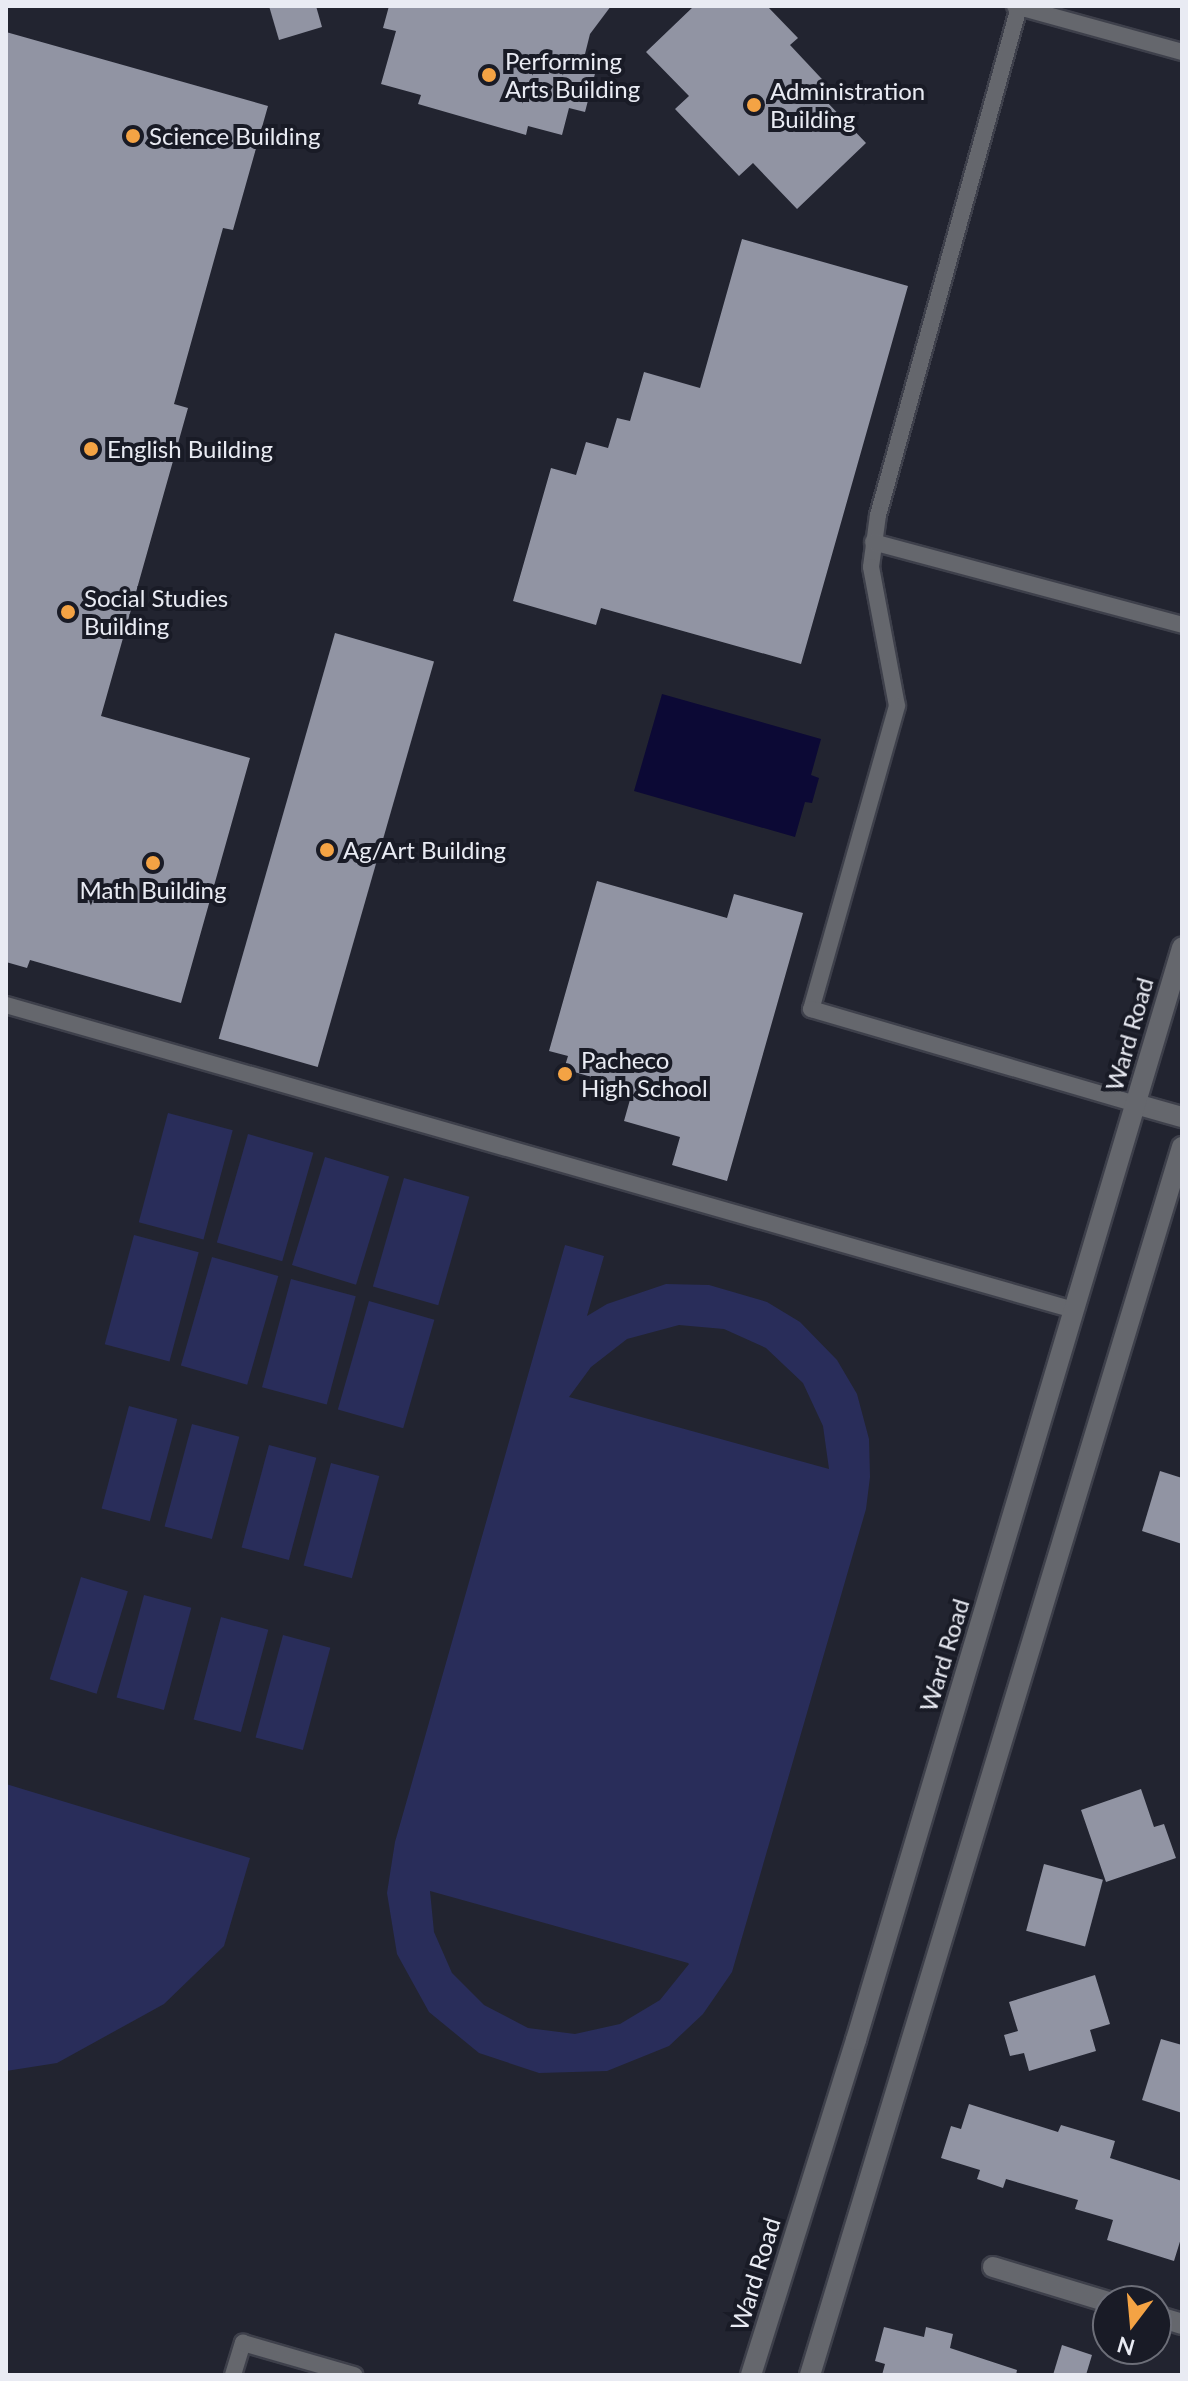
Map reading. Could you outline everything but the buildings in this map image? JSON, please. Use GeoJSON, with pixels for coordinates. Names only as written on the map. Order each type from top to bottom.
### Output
{"type":"FeatureCollection","features":[{"type":"Feature","properties":{"kind":"street","name":"Ward Road"},"geometry":{"type":"LineString","coordinates":[[751,2375],[856,2040],[1182,948]]}},
{"type":"Feature","properties":{"kind":"street"},"geometry":{"type":"LineString","coordinates":[[1136,1104],[1182,1117]]}},
{"type":"Feature","properties":{"kind":"street"},"geometry":{"type":"LineString","coordinates":[[810,2375],[1182,1147]]}},
{"type":"Feature","properties":{"kind":"street"},"geometry":{"type":"LineString","coordinates":[[993,2267],[1092,2297]]}},
{"type":"Feature","properties":{"kind":"lane"},"geometry":{"type":"LineString","coordinates":[[1136,1104],[811,1009],[897,706],[871,567],[873,542],[889,470],[1017,6],[1182,52]]}},
{"type":"Feature","properties":{"kind":"lane"},"geometry":{"type":"LineString","coordinates":[[873,542],[1182,625]]}},
{"type":"Feature","properties":{"kind":"lane"},"geometry":{"type":"LineString","coordinates":[[6,1005],[1074,1310]]}},
{"type":"Feature","properties":{"kind":"lane"},"geometry":{"type":"LineString","coordinates":[[233,2375],[243,2343],[354,2375]]}},
{"type":"Feature","properties":{"kind":"shaded area"},"geometry":{"type":"Polygon","coordinates":[[[662,694],[821,739],[811,775],[819,778],[812,803],[805,802],[795,837],[634,791],[662,694]]]}},
{"type":"Feature","properties":{"kind":"shaded area"},"geometry":{"type":"Polygon","coordinates":[[[168,1113],[233,1130],[203,1239],[139,1222],[168,1113]]]}},
{"type":"Feature","properties":{"kind":"shaded area"},"geometry":{"type":"Polygon","coordinates":[[[248,1134],[313,1153],[282,1261],[217,1243],[248,1134]]]}},
{"type":"Feature","properties":{"kind":"shaded area"},"geometry":{"type":"Polygon","coordinates":[[[325,1157],[389,1177],[356,1285],[292,1265],[325,1157]]]}},
{"type":"Feature","properties":{"kind":"shaded area"},"geometry":{"type":"Polygon","coordinates":[[[404,1178],[469,1197],[438,1305],[373,1287],[404,1178]]]}},
{"type":"Feature","properties":{"kind":"shaded area"},"geometry":{"type":"Polygon","coordinates":[[[134,1235],[199,1252],[169,1361],[105,1344],[134,1235]]]}},
{"type":"Feature","properties":{"kind":"shaded area"},"geometry":{"type":"Polygon","coordinates":[[[565,1245],[604,1256],[587,1316],[607,1304],[666,1284],[709,1285],[767,1302],[800,1322],[837,1360],[857,1394],[869,1439],[870,1477],[866,1509],[732,1972],[703,2014],[669,2046],[607,2071],[539,2073],[479,2053],[429,2012],[397,1954],[387,1893],[395,1842],[565,1245]],[[679,1325],[627,1339],[591,1367],[569,1397],[829,1469],[823,1426],[803,1383],[766,1348],[724,1329],[679,1325]],[[430,1891],[434,1932],[452,1973],[484,2005],[528,2028],[575,2034],[620,2024],[660,2000],[689,1964],[688,1963],[430,1891]]]}},
{"type":"Feature","properties":{"kind":"shaded area"},"geometry":{"type":"Polygon","coordinates":[[[212,1257],[278,1276],[247,1385],[181,1366],[212,1257]]]}},
{"type":"Feature","properties":{"kind":"shaded area"},"geometry":{"type":"Polygon","coordinates":[[[291,1279],[356,1296],[327,1405],[262,1387],[291,1279]]]}},
{"type":"Feature","properties":{"kind":"shaded area"},"geometry":{"type":"Polygon","coordinates":[[[369,1301],[434,1320],[403,1428],[338,1410],[369,1301]]]}},
{"type":"Feature","properties":{"kind":"shaded area"},"geometry":{"type":"Polygon","coordinates":[[[129,1406],[177,1419],[150,1521],[102,1508],[129,1406]]]}},
{"type":"Feature","properties":{"kind":"shaded area"},"geometry":{"type":"Polygon","coordinates":[[[192,1424],[239,1437],[212,1539],[165,1526],[192,1424]]]}},
{"type":"Feature","properties":{"kind":"shaded area"},"geometry":{"type":"Polygon","coordinates":[[[269,1445],[316,1458],[289,1560],[242,1547],[269,1445]]]}},
{"type":"Feature","properties":{"kind":"shaded area"},"geometry":{"type":"Polygon","coordinates":[[[331,1463],[379,1476],[352,1578],[304,1565],[331,1463]]]}},
{"type":"Feature","properties":{"kind":"shaded area"},"geometry":{"type":"Polygon","coordinates":[[[81,1577],[128,1591],[97,1694],[50,1679],[81,1577]]]}},
{"type":"Feature","properties":{"kind":"shaded area"},"geometry":{"type":"Polygon","coordinates":[[[144,1595],[191,1608],[164,1710],[117,1697],[144,1595]]]}},
{"type":"Feature","properties":{"kind":"shaded area"},"geometry":{"type":"Polygon","coordinates":[[[221,1617],[268,1630],[241,1732],[194,1719],[221,1617]]]}},
{"type":"Feature","properties":{"kind":"shaded area"},"geometry":{"type":"Polygon","coordinates":[[[283,1635],[330,1648],[303,1750],[256,1737],[283,1635]]]}},
{"type":"Feature","properties":{"kind":"shaded area"},"geometry":{"type":"Polygon","coordinates":[[[6,1784],[250,1858],[224,1946],[164,2004],[57,2063],[6,2071],[6,1784]]]}},
{"type":"Feature","properties":{"kind":"place","name":"Performing Arts Building"},"geometry":{"type":"Point","coordinates":[489,75]}},
{"type":"Feature","properties":{"kind":"place","name":"Administration Building"},"geometry":{"type":"Point","coordinates":[754,105]}},
{"type":"Feature","properties":{"kind":"place","name":"Science Building"},"geometry":{"type":"Point","coordinates":[133,136]}},
{"type":"Feature","properties":{"kind":"place","name":"English Building"},"geometry":{"type":"Point","coordinates":[91,449]}},
{"type":"Feature","properties":{"kind":"place","name":"Social Studies Building"},"geometry":{"type":"Point","coordinates":[68,612]}},
{"type":"Feature","properties":{"kind":"place","name":"Ag/Art Building"},"geometry":{"type":"Point","coordinates":[327,850]}},
{"type":"Feature","properties":{"kind":"place","name":"Math Building"},"geometry":{"type":"Point","coordinates":[153,863]}},
{"type":"Feature","properties":{"kind":"place","name":"Pacheco High School"},"geometry":{"type":"Point","coordinates":[565,1074]}}]}
